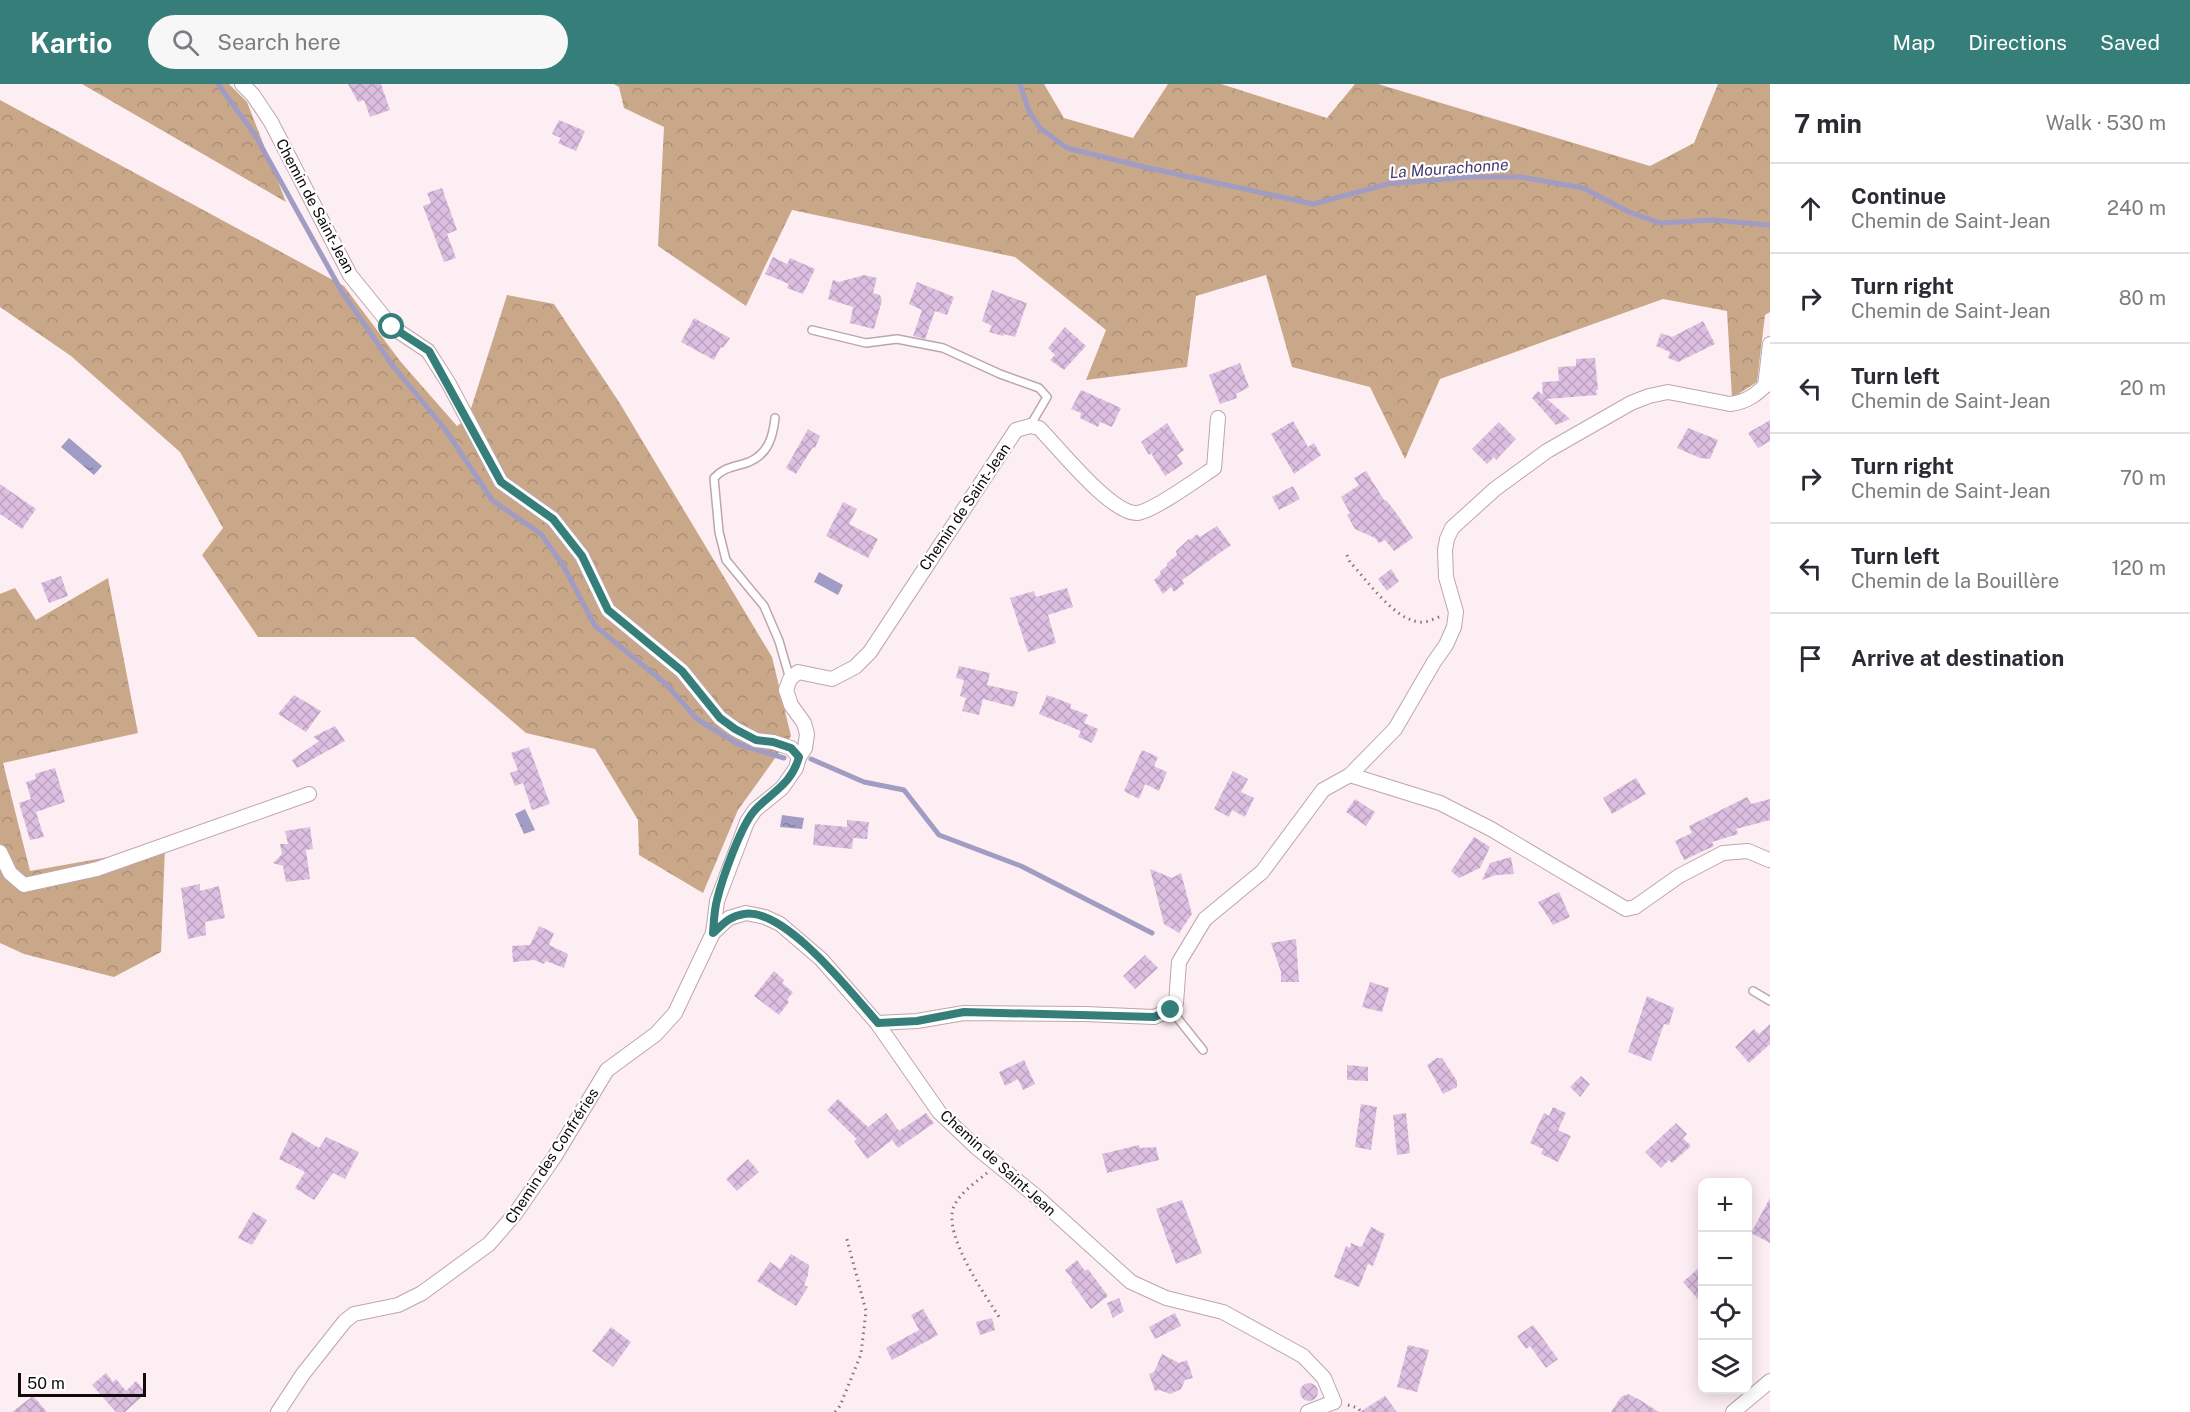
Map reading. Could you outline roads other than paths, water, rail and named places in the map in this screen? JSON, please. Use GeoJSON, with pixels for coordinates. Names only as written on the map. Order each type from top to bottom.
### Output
{"type":"FeatureCollection","features":[{"type":"Feature","properties":{"kind":"street","name":"Chemin de Saint-Jean"},"geometry":{"type":"LineString","coordinates":[[242,84],[254,95],[272,122],[350,275],[392,327],[429,351],[501,482],[553,519],[582,556],[608,610],[682,671],[720,718],[756,740],[773,742],[791,748],[799,757]]}},
{"type":"Feature","properties":{"kind":"street"},"geometry":{"type":"LineString","coordinates":[[878,1023],[917,1021],[964,1012],[1154,1017],[1171,1010],[1176,1003],[1179,962],[1205,919],[1262,872],[1323,790],[1350,775],[1395,729],[1446,645],[1455,627],[1456,617],[1446,576],[1446,539],[1452,528],[1495,489],[1547,452],[1631,403],[1668,392],[1730,404],[1748,400],[1767,383],[1770,344]]}},
{"type":"Feature","properties":{"kind":"street"},"geometry":{"type":"LineString","coordinates":[[1030,426],[1040,428],[1103,496],[1119,507],[1136,513],[1150,508],[1214,468],[1218,418]]}},
{"type":"Feature","properties":{"kind":"street","name":"Chemin de Saint-Jean"},"geometry":{"type":"LineString","coordinates":[[790,679],[798,672],[832,679],[855,667],[870,652],[1016,430],[1030,426]]}},
{"type":"Feature","properties":{"kind":"street"},"geometry":{"type":"LineString","coordinates":[[713,933],[717,901],[747,822],[755,810],[782,788],[806,748],[807,734],[804,723],[791,705],[786,690],[790,679]]}},
{"type":"Feature","properties":{"kind":"street"},"geometry":{"type":"LineString","coordinates":[[1350,775],[1440,803],[1491,829],[1626,909],[1635,907],[1679,876],[1723,853],[1748,851],[1769,860]]}},
{"type":"Feature","properties":{"kind":"street"},"geometry":{"type":"LineString","coordinates":[[0,852],[9,873],[24,885],[97,869],[309,794]]}},
{"type":"Feature","properties":{"kind":"street","name":"Chemin de Saint-Jean"},"geometry":{"type":"LineString","coordinates":[[713,933],[729,918],[746,913],[765,917],[780,924],[821,959],[878,1023],[939,1112],[1038,1197],[1131,1282],[1166,1298],[1222,1312],[1303,1356],[1324,1378],[1333,1407]]}},
{"type":"Feature","properties":{"kind":"street","name":"Chemin des Confréries"},"geometry":{"type":"LineString","coordinates":[[278,1412],[303,1374],[345,1321],[354,1314],[398,1305],[422,1293],[481,1250],[503,1229],[555,1156],[607,1070],[656,1034],[675,1013],[713,933]]}},
{"type":"Feature","properties":{"kind":"street"},"geometry":{"type":"LineString","coordinates":[[1733,1412],[1770,1381]]}},
{"type":"Feature","properties":{"kind":"street"},"geometry":{"type":"LineString","coordinates":[[1308,1412],[1333,1407]]}},
{"type":"Feature","properties":{"kind":"lane"},"geometry":{"type":"LineString","coordinates":[[812,330],[866,343],[897,339],[943,348],[1000,374],[1039,388],[1047,398],[1030,426]]}},
{"type":"Feature","properties":{"kind":"lane"},"geometry":{"type":"LineString","coordinates":[[775,418],[774,433],[768,447],[751,461],[722,469],[714,477],[718,532],[726,560],[764,606],[779,641],[790,679]]}},
{"type":"Feature","properties":{"kind":"lane"},"geometry":{"type":"LineString","coordinates":[[1753,991],[1770,1001]]}},
{"type":"Feature","properties":{"kind":"lane"},"geometry":{"type":"LineString","coordinates":[[1171,1010],[1203,1050]]}},
{"type":"Feature","properties":{"kind":"water"},"geometry":{"type":"Polygon","coordinates":[[[69,438],[102,466],[94,475],[61,447],[69,438]]]}},
{"type":"Feature","properties":{"kind":"water"},"geometry":{"type":"Polygon","coordinates":[[[819,572],[843,585],[838,595],[814,582],[819,572]]]}},
{"type":"Feature","properties":{"kind":"water"},"geometry":{"type":"Polygon","coordinates":[[[525,809],[535,830],[524,834],[515,814],[525,809]]]}},
{"type":"Feature","properties":{"kind":"water"},"geometry":{"type":"Polygon","coordinates":[[[782,815],[804,818],[802,829],[780,827],[782,815]]]}},
{"type":"Feature","properties":{"kind":"waterway"},"geometry":{"type":"LineString","coordinates":[[218,84],[255,135],[342,292],[393,366],[445,429],[492,500],[541,534],[564,567],[595,626],[666,684],[697,719],[738,744],[784,758]]}},
{"type":"Feature","properties":{"kind":"waterway","name":"La Mourachonne"},"geometry":{"type":"LineString","coordinates":[[1020,84],[1029,111],[1040,128],[1067,148],[1313,204],[1388,184],[1468,177],[1521,177],[1583,188],[1629,212],[1660,223],[1712,220],[1770,225]]}},
{"type":"Feature","properties":{"kind":"waterway"},"geometry":{"type":"LineString","coordinates":[[811,759],[864,782],[904,790],[939,835],[1021,866],[1152,933]]}}]}
